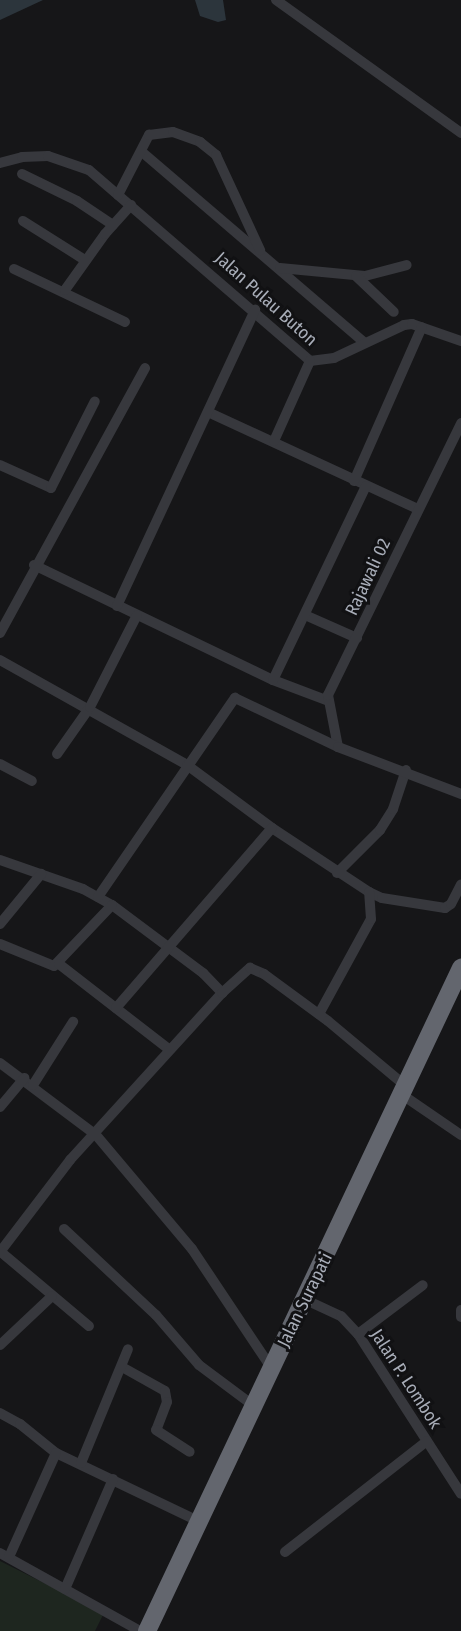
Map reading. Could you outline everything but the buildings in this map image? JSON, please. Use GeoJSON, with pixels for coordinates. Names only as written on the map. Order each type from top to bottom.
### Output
{"type":"FeatureCollection","features":[{"type":"Feature","properties":{"kind":"highway","name":"Jalan Surapati"},"geometry":{"type":"LineString","coordinates":[[147,1631],[405,1091],[461,968]]}},
{"type":"Feature","properties":{"kind":"street"},"geometry":{"type":"LineString","coordinates":[[276,0],[461,133]]}},
{"type":"Feature","properties":{"kind":"street"},"geometry":{"type":"LineString","coordinates":[[118,195],[149,135],[173,132],[208,148],[216,155],[262,253]]}},
{"type":"Feature","properties":{"kind":"street"},"geometry":{"type":"LineString","coordinates":[[142,152],[364,342]]}},
{"type":"Feature","properties":{"kind":"street","name":"Jalan Pulau Buton"},"geometry":{"type":"LineString","coordinates":[[0,163],[35,155],[64,158],[89,170],[186,250],[310,361],[334,358],[404,325],[422,327],[461,341]]}},
{"type":"Feature","properties":{"kind":"street"},"geometry":{"type":"LineString","coordinates":[[22,174],[78,201],[113,225]]}},
{"type":"Feature","properties":{"kind":"street"},"geometry":{"type":"LineString","coordinates":[[14,268],[59,293],[65,290],[85,260],[131,205]]}},
{"type":"Feature","properties":{"kind":"street"},"geometry":{"type":"LineString","coordinates":[[23,222],[85,260]]}},
{"type":"Feature","properties":{"kind":"street"},"geometry":{"type":"LineString","coordinates":[[279,268],[355,275],[407,266]]}},
{"type":"Feature","properties":{"kind":"street"},"geometry":{"type":"LineString","coordinates":[[355,275],[394,312]]}},
{"type":"Feature","properties":{"kind":"street"},"geometry":{"type":"LineString","coordinates":[[65,290],[125,322]]}},
{"type":"Feature","properties":{"kind":"street"},"geometry":{"type":"LineString","coordinates":[[117,606],[210,413],[255,310]]}},
{"type":"Feature","properties":{"kind":"street"},"geometry":{"type":"LineString","coordinates":[[354,481],[422,327]]}},
{"type":"Feature","properties":{"kind":"street"},"geometry":{"type":"LineString","coordinates":[[274,441],[310,361]]}},
{"type":"Feature","properties":{"kind":"street"},"geometry":{"type":"LineString","coordinates":[[0,633],[34,565],[145,368]]}},
{"type":"Feature","properties":{"kind":"street"},"geometry":{"type":"LineString","coordinates":[[0,465],[51,488],[95,401]]}},
{"type":"Feature","properties":{"kind":"street"},"geometry":{"type":"LineString","coordinates":[[210,413],[418,509]]}},
{"type":"Feature","properties":{"kind":"street","name":"Rajawali 02"},"geometry":{"type":"LineString","coordinates":[[326,700],[461,423]]}},
{"type":"Feature","properties":{"kind":"street"},"geometry":{"type":"LineString","coordinates":[[273,680],[366,486]]}},
{"type":"Feature","properties":{"kind":"street"},"geometry":{"type":"LineString","coordinates":[[34,565],[273,680],[326,700],[338,747]]}},
{"type":"Feature","properties":{"kind":"street"},"geometry":{"type":"LineString","coordinates":[[57,754],[90,707],[137,615]]}},
{"type":"Feature","properties":{"kind":"street"},"geometry":{"type":"LineString","coordinates":[[305,615],[357,638]]}},
{"type":"Feature","properties":{"kind":"street"},"geometry":{"type":"LineString","coordinates":[[0,660],[90,707],[187,765],[272,828],[369,892],[382,898],[445,908],[451,904],[461,884]]}},
{"type":"Feature","properties":{"kind":"street"},"geometry":{"type":"LineString","coordinates":[[98,897],[235,698],[338,747],[406,770],[461,794]]}},
{"type":"Feature","properties":{"kind":"street"},"geometry":{"type":"LineString","coordinates":[[0,764],[32,781]]}},
{"type":"Feature","properties":{"kind":"street"},"geometry":{"type":"LineString","coordinates":[[337,873],[380,830],[393,809],[406,770]]}},
{"type":"Feature","properties":{"kind":"street"},"geometry":{"type":"LineString","coordinates":[[116,1008],[171,948],[272,828]]}},
{"type":"Feature","properties":{"kind":"street"},"geometry":{"type":"LineString","coordinates":[[0,860],[41,874],[112,905],[171,948],[222,993]]}},
{"type":"Feature","properties":{"kind":"street"},"geometry":{"type":"LineString","coordinates":[[0,924],[41,874]]}},
{"type":"Feature","properties":{"kind":"street"},"geometry":{"type":"LineString","coordinates":[[319,1014],[371,918],[369,892]]}},
{"type":"Feature","properties":{"kind":"street"},"geometry":{"type":"LineString","coordinates":[[0,944],[52,966],[59,964],[112,905]]}},
{"type":"Feature","properties":{"kind":"street"},"geometry":{"type":"LineString","coordinates":[[59,964],[170,1050]]}},
{"type":"Feature","properties":{"kind":"street"},"geometry":{"type":"LineString","coordinates":[[88,1326],[0,1252],[70,1160],[96,1135],[222,993],[253,968],[319,1014],[405,1091],[461,1135]]}},
{"type":"Feature","properties":{"kind":"street"},"geometry":{"type":"LineString","coordinates":[[0,1107],[29,1082],[73,1022]]}},
{"type":"Feature","properties":{"kind":"street"},"geometry":{"type":"LineString","coordinates":[[0,1063],[29,1082],[96,1135],[192,1249],[272,1369]]}},
{"type":"Feature","properties":{"kind":"street"},"geometry":{"type":"LineString","coordinates":[[64,1229],[156,1315],[199,1365],[254,1406]]}},
{"type":"Feature","properties":{"kind":"street"},"geometry":{"type":"LineString","coordinates":[[358,1334],[423,1285]]}},
{"type":"Feature","properties":{"kind":"street"},"geometry":{"type":"LineString","coordinates":[[0,1345],[52,1296]]}},
{"type":"Feature","properties":{"kind":"street","name":"Jalan P. Lombok"},"geometry":{"type":"LineString","coordinates":[[306,1300],[341,1316],[358,1334],[461,1494]]}},
{"type":"Feature","properties":{"kind":"street"},"geometry":{"type":"LineString","coordinates":[[461,1310],[461,1317]]}},
{"type":"Feature","properties":{"kind":"street"},"geometry":{"type":"LineString","coordinates":[[81,1463],[128,1349]]}},
{"type":"Feature","properties":{"kind":"street"},"geometry":{"type":"LineString","coordinates":[[122,1367],[165,1391],[167,1402],[156,1430],[190,1452]]}},
{"type":"Feature","properties":{"kind":"street"},"geometry":{"type":"LineString","coordinates":[[1,1415],[56,1453],[200,1522]]}},
{"type":"Feature","properties":{"kind":"street"},"geometry":{"type":"LineString","coordinates":[[285,1552],[427,1441]]}},
{"type":"Feature","properties":{"kind":"street"},"geometry":{"type":"LineString","coordinates":[[56,1453],[4,1555],[140,1631]]}},
{"type":"Feature","properties":{"kind":"street"},"geometry":{"type":"LineString","coordinates":[[65,1589],[113,1479]]}},
{"type":"Feature","properties":{"kind":"shaded area"},"geometry":{"type":"Polygon","coordinates":[[[0,0],[43,0],[0,20],[0,0]]]}},
{"type":"Feature","properties":{"kind":"shaded area"},"geometry":{"type":"Polygon","coordinates":[[[195,0],[223,0],[226,20],[218,22],[200,16],[195,0]]]}},
{"type":"Feature","properties":{"kind":"shaded area"},"geometry":{"type":"Polygon","coordinates":[[[0,1561],[104,1613],[95,1631],[0,1631],[0,1561]]]}}]}
